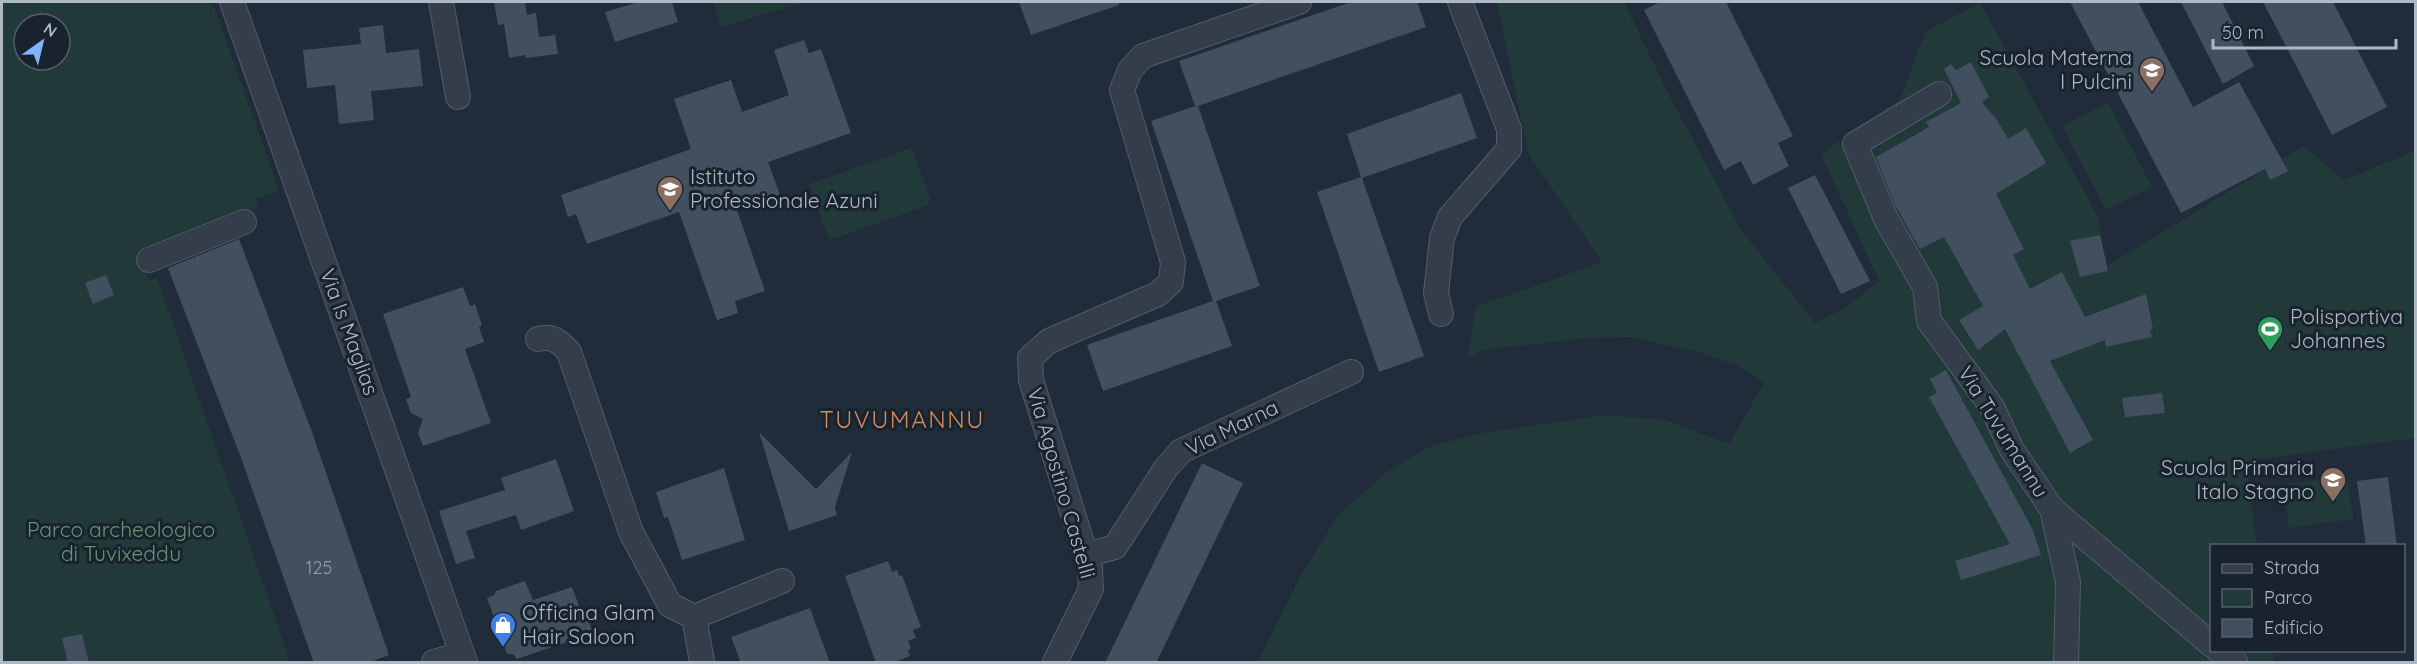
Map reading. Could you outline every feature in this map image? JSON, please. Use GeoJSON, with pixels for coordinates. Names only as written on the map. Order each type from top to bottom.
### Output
{"type":"FeatureCollection","features":[{"type":"Feature","properties":{"kind":"street","name":"Via Is Maglias"},"geometry":{"type":"LineString","coordinates":[[232,2],[463,658]]}},
{"type":"Feature","properties":{"kind":"street"},"geometry":{"type":"LineString","coordinates":[[441,2],[458,97]]}},
{"type":"Feature","properties":{"kind":"street","name":"Via Agostino Castelli"},"geometry":{"type":"LineString","coordinates":[[1055,663],[1091,589],[1090,568],[1031,380],[1030,358],[1049,341],[1158,294],[1171,282],[1173,262],[1122,90],[1130,70],[1143,56],[1299,2]]}},
{"type":"Feature","properties":{"kind":"street"},"geometry":{"type":"LineString","coordinates":[[1441,314],[1436,292],[1442,238],[1450,217],[1509,149],[1509,129],[1460,2]]}},
{"type":"Feature","properties":{"kind":"street","name":"Via Tuvumannu"},"geometry":{"type":"LineString","coordinates":[[1939,94],[1855,144],[1886,219],[1925,287],[1929,321],[1992,407],[2012,450],[2052,509],[2068,582],[2066,663]]}},
{"type":"Feature","properties":{"kind":"street"},"geometry":{"type":"LineString","coordinates":[[149,260],[244,222]]}},
{"type":"Feature","properties":{"kind":"street"},"geometry":{"type":"LineString","coordinates":[[538,339],[545,337],[558,340],[569,352],[631,532],[670,605],[694,617],[782,581]]}},
{"type":"Feature","properties":{"kind":"street","name":"Via Marna"},"geometry":{"type":"LineString","coordinates":[[1086,555],[1115,547],[1166,468],[1181,452],[1351,372]]}},
{"type":"Feature","properties":{"kind":"street"},"geometry":{"type":"LineString","coordinates":[[2052,509],[2210,644]]}},
{"type":"Feature","properties":{"kind":"street"},"geometry":{"type":"LineString","coordinates":[[694,617],[702,663]]}},
{"type":"Feature","properties":{"kind":"street"},"geometry":{"type":"LineString","coordinates":[[2219,652],[2235,663]]}},
{"type":"Feature","properties":{"kind":"street"},"geometry":{"type":"LineString","coordinates":[[434,663],[463,658]]}},
{"type":"Feature","properties":{"kind":"green space","name":"Parco archeologico di Tuvixeddu"},"geometry":{"type":"Polygon","coordinates":[[[2,2],[211,2],[216,12],[279,190],[256,199],[258,207],[139,250],[149,280],[157,278],[290,661],[2,662],[2,2]]]}},
{"type":"Feature","properties":{"kind":"green space"},"geometry":{"type":"Polygon","coordinates":[[[713,2],[804,2],[721,27],[713,2]]]}},
{"type":"Feature","properties":{"kind":"green space"},"geometry":{"type":"Polygon","coordinates":[[[1497,2],[1624,2],[1668,93],[1741,230],[1815,323],[1845,308],[1879,281],[1821,154],[1900,99],[1926,31],[1980,3],[2097,215],[2107,266],[2303,146],[2344,180],[2415,151],[2415,438],[2246,461],[2257,544],[2210,544],[2210,652],[2272,652],[2274,662],[1258,662],[1301,575],[1339,514],[1387,472],[1431,446],[1487,432],[1606,415],[1665,420],[1729,444],[1764,383],[1739,366],[1702,353],[1631,337],[1588,338],[1483,350],[1468,358],[1475,307],[1602,262],[1528,153],[1497,2]]]}},
{"type":"Feature","properties":{"kind":"green space"},"geometry":{"type":"Polygon","coordinates":[[[2108,103],[2152,187],[2106,210],[2062,126],[2108,103]]]}},
{"type":"Feature","properties":{"kind":"green space"},"geometry":{"type":"Polygon","coordinates":[[[912,148],[931,201],[928,202],[929,205],[829,240],[809,184],[912,148]]]}},
{"type":"Feature","properties":{"kind":"green space"},"geometry":{"type":"Polygon","coordinates":[[[2347,476],[2353,519],[2289,528],[2283,485],[2347,476]]]}},
{"type":"Feature","properties":{"kind":"building"},"geometry":{"type":"Polygon","coordinates":[[[494,2],[525,2],[527,15],[536,13],[539,37],[555,35],[558,54],[509,58],[504,24],[498,25],[494,2]]]}},
{"type":"Feature","properties":{"kind":"building"},"geometry":{"type":"Polygon","coordinates":[[[639,2],[672,2],[678,22],[615,42],[605,12],[639,2]]]}},
{"type":"Feature","properties":{"kind":"building"},"geometry":{"type":"Polygon","coordinates":[[[1019,2],[1119,2],[1119,5],[1031,35],[1019,2]]]}},
{"type":"Feature","properties":{"kind":"building"},"geometry":{"type":"Polygon","coordinates":[[[1351,2],[1417,2],[1426,27],[1198,106],[1260,286],[1216,301],[1232,346],[1103,391],[1087,345],[1213,301],[1151,121],[1195,106],[1179,61],[1351,2]]]}},
{"type":"Feature","properties":{"kind":"building"},"geometry":{"type":"Polygon","coordinates":[[[1660,2],[1726,2],[1793,136],[1778,143],[1789,166],[1753,185],[1741,161],[1724,170],[1644,10],[1660,2]]]}},
{"type":"Feature","properties":{"kind":"building","name":"Scuola Materna I Pulcini"},"geometry":{"type":"Polygon","coordinates":[[[2070,2],[2138,2],[2193,107],[2239,82],[2288,171],[2270,180],[2265,169],[2181,213],[2070,2]]]}},
{"type":"Feature","properties":{"kind":"building"},"geometry":{"type":"Polygon","coordinates":[[[2181,2],[2222,2],[2254,66],[2223,84],[2181,2]]]}},
{"type":"Feature","properties":{"kind":"building"},"geometry":{"type":"Polygon","coordinates":[[[2263,2],[2333,2],[2387,107],[2332,135],[2263,2]]]}},
{"type":"Feature","properties":{"kind":"building"},"geometry":{"type":"Polygon","coordinates":[[[383,25],[386,53],[419,49],[423,86],[371,91],[374,120],[339,124],[335,85],[307,88],[303,50],[361,44],[359,28],[383,25]]]}},
{"type":"Feature","properties":{"kind":"building"},"geometry":{"type":"Polygon","coordinates":[[[804,40],[809,53],[821,49],[851,133],[768,162],[780,195],[737,210],[765,291],[735,301],[738,313],[717,320],[679,212],[587,244],[576,214],[568,217],[561,195],[691,149],[674,99],[731,80],[742,112],[789,95],[774,50],[804,40]]]}},
{"type":"Feature","properties":{"kind":"building"},"geometry":{"type":"Polygon","coordinates":[[[1971,62],[1989,97],[1982,102],[1997,120],[2008,139],[2026,128],[2046,163],[1996,194],[2024,249],[2013,255],[2030,289],[2062,272],[2085,317],[2146,294],[2153,329],[2150,330],[2152,337],[2106,347],[2105,340],[2050,361],[2093,440],[2070,453],[2005,329],[1978,350],[1959,320],[1983,306],[1944,237],[1920,249],[1895,205],[1876,157],[1929,127],[1926,122],[1961,103],[1944,69],[1951,64],[1956,70],[1971,62]]]}},
{"type":"Feature","properties":{"kind":"building"},"geometry":{"type":"Polygon","coordinates":[[[1461,93],[1477,138],[1362,178],[1424,356],[1379,372],[1317,192],[1361,177],[1347,134],[1461,93]]]}},
{"type":"Feature","properties":{"kind":"building"},"geometry":{"type":"Polygon","coordinates":[[[1815,175],[1870,281],[1841,294],[1788,188],[1815,175]]]}},
{"type":"Feature","properties":{"kind":"building"},"geometry":{"type":"Polygon","coordinates":[[[2100,235],[2108,271],[2080,277],[2070,241],[2100,235]]]}},
{"type":"Feature","properties":{"kind":"building"},"geometry":{"type":"Polygon","coordinates":[[[239,239],[312,432],[389,655],[368,663],[314,663],[241,458],[168,268],[239,239]]]}},
{"type":"Feature","properties":{"kind":"building"},"geometry":{"type":"Polygon","coordinates":[[[106,275],[114,295],[93,304],[85,283],[106,275]]]}},
{"type":"Feature","properties":{"kind":"building"},"geometry":{"type":"Polygon","coordinates":[[[463,287],[470,306],[475,304],[482,325],[479,327],[484,342],[465,349],[491,423],[423,446],[418,433],[423,419],[411,413],[406,399],[411,397],[383,314],[463,287]]]}},
{"type":"Feature","properties":{"kind":"building"},"geometry":{"type":"Polygon","coordinates":[[[1946,370],[2033,530],[2041,555],[1961,580],[1955,561],[2010,544],[1929,397],[1937,393],[1930,379],[1946,370]]]}},
{"type":"Feature","properties":{"kind":"building"},"geometry":{"type":"Polygon","coordinates":[[[2162,393],[2165,413],[2125,417],[2122,398],[2162,393]]]}},
{"type":"Feature","properties":{"kind":"building"},"geometry":{"type":"Polygon","coordinates":[[[759,432],[816,489],[852,452],[835,507],[837,515],[789,531],[759,432]]]}},
{"type":"Feature","properties":{"kind":"building"},"geometry":{"type":"Polygon","coordinates":[[[556,459],[574,511],[521,530],[516,515],[466,531],[475,558],[456,564],[439,511],[505,490],[501,478],[556,459]]]}},
{"type":"Feature","properties":{"kind":"building"},"geometry":{"type":"Polygon","coordinates":[[[1202,463],[1243,483],[1156,663],[1105,663],[1202,463]]]}},
{"type":"Feature","properties":{"kind":"building"},"geometry":{"type":"Polygon","coordinates":[[[724,468],[745,540],[682,560],[668,517],[664,518],[656,492],[724,468]]]}},
{"type":"Feature","properties":{"kind":"building"},"geometry":{"type":"Polygon","coordinates":[[[2388,477],[2397,544],[2366,544],[2357,481],[2388,477]]]}},
{"type":"Feature","properties":{"kind":"building"},"geometry":{"type":"Polygon","coordinates":[[[888,561],[892,572],[897,570],[899,576],[902,575],[921,627],[913,630],[916,638],[908,641],[911,648],[908,650],[910,656],[892,663],[876,663],[845,576],[888,561]]]}},
{"type":"Feature","properties":{"kind":"building"},"geometry":{"type":"Polygon","coordinates":[[[525,581],[533,600],[572,587],[581,611],[585,610],[593,633],[517,659],[513,654],[507,654],[487,598],[494,595],[496,591],[525,581]]]}},
{"type":"Feature","properties":{"kind":"building"},"geometry":{"type":"Polygon","coordinates":[[[810,608],[830,663],[741,663],[731,637],[810,608]]]}},
{"type":"Feature","properties":{"kind":"building"},"geometry":{"type":"Polygon","coordinates":[[[82,634],[89,663],[68,663],[62,638],[82,634]]]}},
{"type":"Feature","properties":{"kind":"place","name":"Scuola Materna I Pulcini"},"geometry":{"type":"Point","coordinates":[2152,93]}},
{"type":"Feature","properties":{"kind":"place","name":"Istituto Professionale Azuni"},"geometry":{"type":"Point","coordinates":[670,212]}},
{"type":"Feature","properties":{"kind":"place","name":"Polisportiva Johannes"},"geometry":{"type":"Point","coordinates":[2270,352]}},
{"type":"Feature","properties":{"kind":"place","name":"Scuola Primaria Italo Stagno"},"geometry":{"type":"Point","coordinates":[2333,503]}},
{"type":"Feature","properties":{"kind":"place","name":"Officina Glam Hair Saloon"},"geometry":{"type":"Point","coordinates":[503,648]}},
{"type":"Feature","properties":{"kind":"district","name":"TUVUMANNU"},"geometry":{"type":"Point","coordinates":[902,420]}}]}
